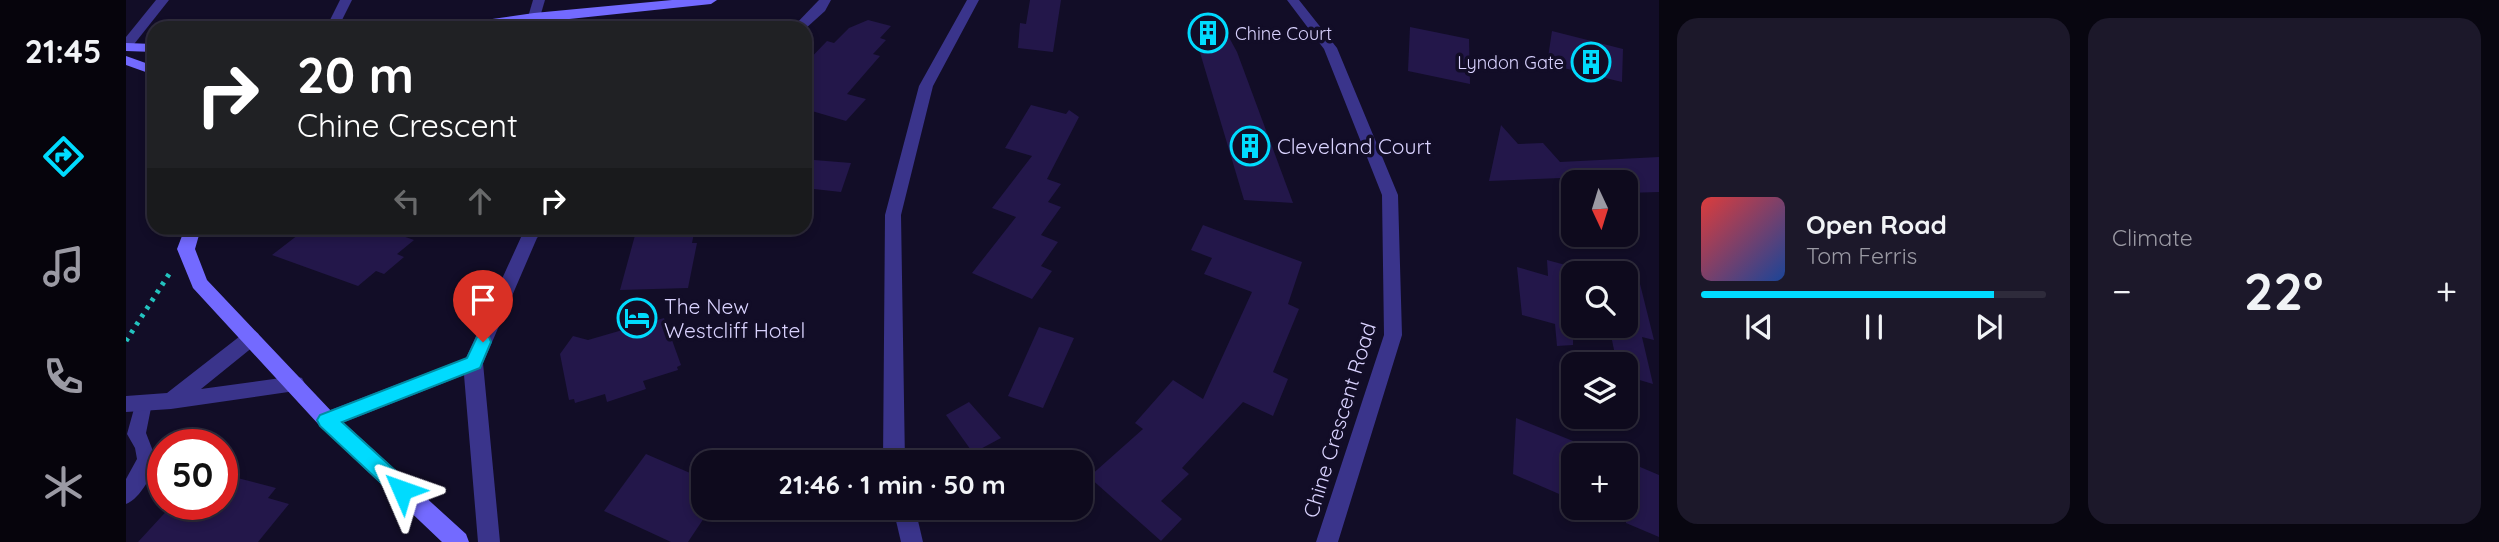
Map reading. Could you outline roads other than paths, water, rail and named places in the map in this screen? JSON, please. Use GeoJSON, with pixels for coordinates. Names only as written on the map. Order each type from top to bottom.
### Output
{"type":"FeatureCollection","features":[{"type":"Feature","properties":{"kind":"main road"},"geometry":{"type":"LineString","coordinates":[[511,21],[711,0]]}},
{"type":"Feature","properties":{"kind":"main road"},"geometry":{"type":"LineString","coordinates":[[126,46],[147,48]]}},
{"type":"Feature","properties":{"kind":"main road"},"geometry":{"type":"LineString","coordinates":[[126,60],[147,68]]}},
{"type":"Feature","properties":{"kind":"main road"},"geometry":{"type":"LineString","coordinates":[[191,235],[186,249],[200,284],[327,420],[458,542]]}},
{"type":"Feature","properties":{"kind":"street"},"geometry":{"type":"LineString","coordinates":[[126,46],[163,0]]}},
{"type":"Feature","properties":{"kind":"street"},"geometry":{"type":"LineString","coordinates":[[336,21],[346,0]]}},
{"type":"Feature","properties":{"kind":"street"},"geometry":{"type":"LineString","coordinates":[[534,17],[539,0]]}},
{"type":"Feature","properties":{"kind":"street"},"geometry":{"type":"LineString","coordinates":[[806,21],[821,8],[825,0]]}},
{"type":"Feature","properties":{"kind":"street"},"geometry":{"type":"LineString","coordinates":[[894,450],[892,215],[926,86],[973,0]]}},
{"type":"Feature","properties":{"kind":"street","name":"Chine Crescent Road"},"geometry":{"type":"LineString","coordinates":[[1293,0],[1330,48],[1390,195],[1393,334],[1327,542]]}},
{"type":"Feature","properties":{"kind":"street"},"geometry":{"type":"LineString","coordinates":[[489,542],[473,363],[530,235]]}},
{"type":"Feature","properties":{"kind":"street"},"geometry":{"type":"LineString","coordinates":[[171,401],[251,338]]}},
{"type":"Feature","properties":{"kind":"street"},"geometry":{"type":"LineString","coordinates":[[327,420],[473,363]]}},
{"type":"Feature","properties":{"kind":"street"},"geometry":{"type":"LineString","coordinates":[[134,403],[171,401],[295,384]]}},
{"type":"Feature","properties":{"kind":"street"},"geometry":{"type":"LineString","coordinates":[[907,520],[912,542]]}},
{"type":"Feature","properties":{"kind":"lane"},"geometry":{"type":"LineString","coordinates":[[126,495],[148,459],[147,447],[136,434],[134,403]]}},
{"type":"Feature","properties":{"kind":"place","name":"Chine Court"},"geometry":{"type":"Point","coordinates":[1208,33]}},
{"type":"Feature","properties":{"kind":"place","name":"Lyndon Gate"},"geometry":{"type":"Point","coordinates":[1591,62]}},
{"type":"Feature","properties":{"kind":"place","name":"Cleveland Court"},"geometry":{"type":"Point","coordinates":[1250,146]}},
{"type":"Feature","properties":{"kind":"place","name":"The New Westcliff Hotel"},"geometry":{"type":"Point","coordinates":[637,318]}}]}
